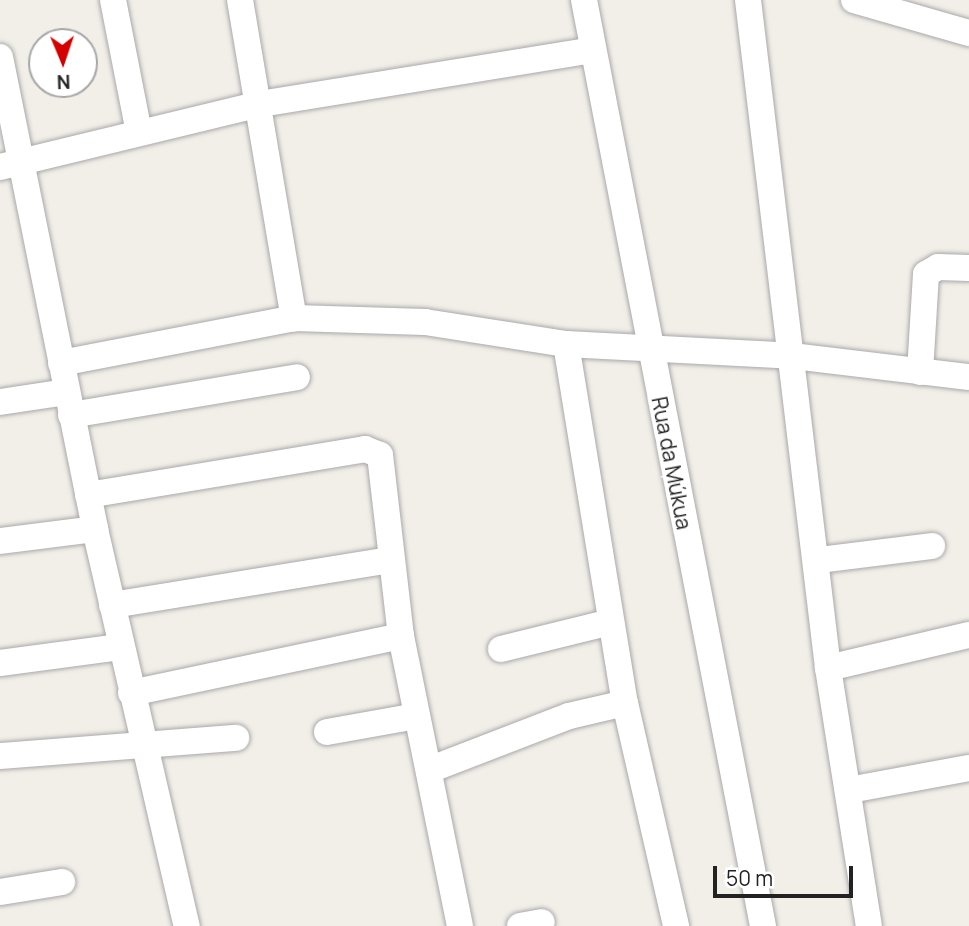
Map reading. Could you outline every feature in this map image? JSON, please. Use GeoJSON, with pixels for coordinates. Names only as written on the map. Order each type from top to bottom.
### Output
{"type":"FeatureCollection","features":[{"type":"Feature","properties":{"kind":"street"},"geometry":{"type":"LineString","coordinates":[[113,0],[139,132]]}},
{"type":"Feature","properties":{"kind":"street"},"geometry":{"type":"LineString","coordinates":[[240,0],[260,104],[294,318]]}},
{"type":"Feature","properties":{"kind":"street","name":"Rua da Múkua"},"geometry":{"type":"LineString","coordinates":[[584,0],[763,926]]}},
{"type":"Feature","properties":{"kind":"street"},"geometry":{"type":"LineString","coordinates":[[748,0],[819,560],[828,668],[869,926]]}},
{"type":"Feature","properties":{"kind":"street"},"geometry":{"type":"LineString","coordinates":[[854,0],[969,33]]}},
{"type":"Feature","properties":{"kind":"street"},"geometry":{"type":"LineString","coordinates":[[10,164],[260,104],[593,50]]}},
{"type":"Feature","properties":{"kind":"street"},"geometry":{"type":"LineString","coordinates":[[0,57],[10,164],[61,363],[120,647],[187,926]]}},
{"type":"Feature","properties":{"kind":"street"},"geometry":{"type":"LineString","coordinates":[[920,372],[926,274],[938,267],[969,268]]}},
{"type":"Feature","properties":{"kind":"street"},"geometry":{"type":"LineString","coordinates":[[61,363],[294,318],[425,322],[566,344],[650,352],[792,356],[969,377]]}},
{"type":"Feature","properties":{"kind":"street"},"geometry":{"type":"LineString","coordinates":[[566,344],[625,703],[676,926]]}},
{"type":"Feature","properties":{"kind":"street"},"geometry":{"type":"LineString","coordinates":[[0,402],[69,403],[297,377]]}},
{"type":"Feature","properties":{"kind":"street"},"geometry":{"type":"LineString","coordinates":[[88,495],[374,449],[380,455],[390,560],[401,636],[460,926]]}},
{"type":"Feature","properties":{"kind":"street"},"geometry":{"type":"LineString","coordinates":[[0,541],[95,529]]}},
{"type":"Feature","properties":{"kind":"street"},"geometry":{"type":"LineString","coordinates":[[819,560],[932,546]]}},
{"type":"Feature","properties":{"kind":"street"},"geometry":{"type":"LineString","coordinates":[[112,605],[390,560]]}},
{"type":"Feature","properties":{"kind":"street"},"geometry":{"type":"LineString","coordinates":[[501,649],[611,622]]}},
{"type":"Feature","properties":{"kind":"street"},"geometry":{"type":"LineString","coordinates":[[828,668],[969,635]]}},
{"type":"Feature","properties":{"kind":"street"},"geometry":{"type":"LineString","coordinates":[[131,693],[401,636]]}},
{"type":"Feature","properties":{"kind":"street"},"geometry":{"type":"LineString","coordinates":[[0,663],[120,647]]}},
{"type":"Feature","properties":{"kind":"street"},"geometry":{"type":"LineString","coordinates":[[429,770],[569,716],[625,703]]}},
{"type":"Feature","properties":{"kind":"street"},"geometry":{"type":"LineString","coordinates":[[327,733],[417,716]]}},
{"type":"Feature","properties":{"kind":"street"},"geometry":{"type":"LineString","coordinates":[[0,756],[236,738]]}},
{"type":"Feature","properties":{"kind":"street"},"geometry":{"type":"LineString","coordinates":[[849,790],[969,768]]}},
{"type":"Feature","properties":{"kind":"street"},"geometry":{"type":"LineString","coordinates":[[0,892],[62,882]]}}]}
